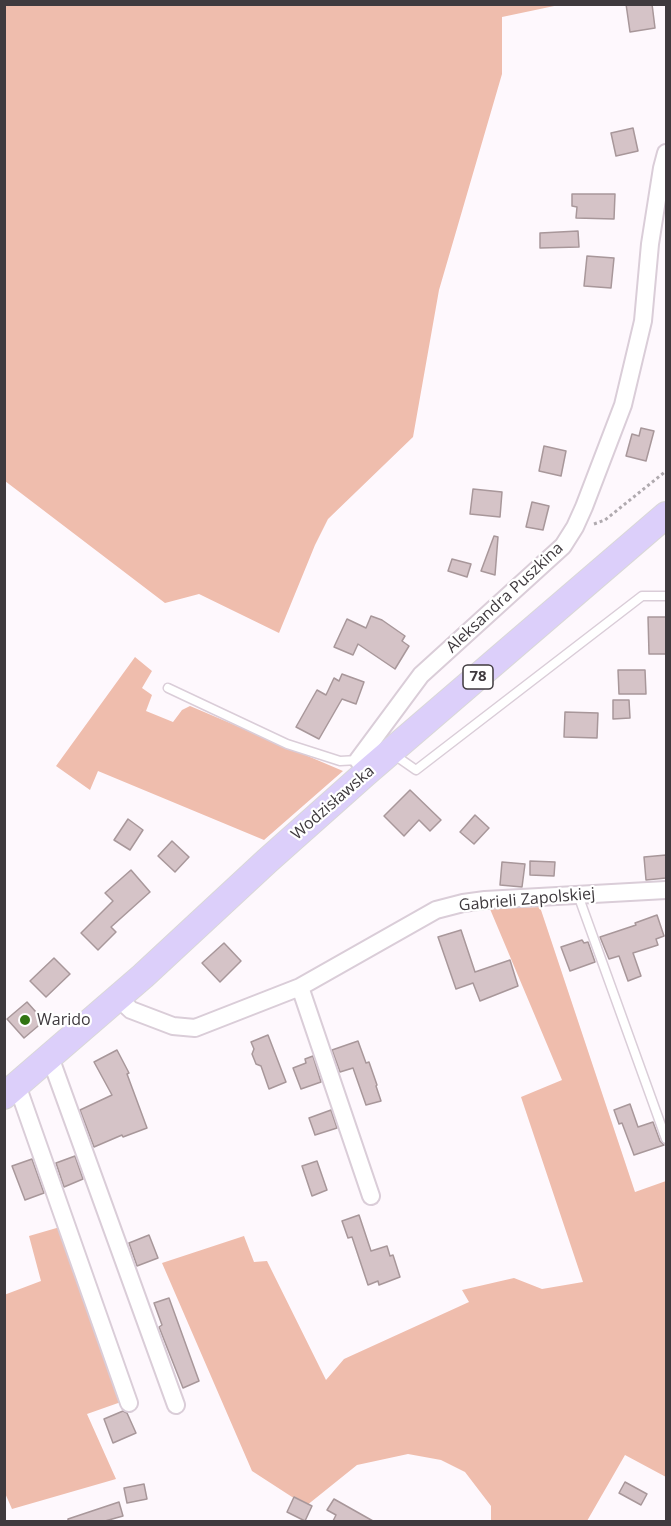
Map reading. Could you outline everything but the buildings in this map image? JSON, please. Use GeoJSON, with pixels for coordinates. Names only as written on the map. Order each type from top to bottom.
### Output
{"type":"FeatureCollection","features":[{"type":"Feature","properties":{"kind":"main road","name":"Wodzisławska"},"geometry":{"type":"LineString","coordinates":[[11,1091],[118,998],[267,861],[363,766],[390,752],[666,515]]}},
{"type":"Feature","properties":{"kind":"street","name":"Aleksandra Puszkina"},"geometry":{"type":"LineString","coordinates":[[363,766],[422,675],[563,546],[575,527],[623,405],[643,321],[650,244],[666,153]]}},
{"type":"Feature","properties":{"kind":"street","name":"Gabrieli Zapolskiej"},"geometry":{"type":"LineString","coordinates":[[118,998],[131,1010],[141,1014],[173,1026],[195,1028],[300,987],[436,910],[485,900],[666,890]]}},
{"type":"Feature","properties":{"kind":"street"},"geometry":{"type":"LineString","coordinates":[[300,987],[371,1196]]}},
{"type":"Feature","properties":{"kind":"street"},"geometry":{"type":"LineString","coordinates":[[50,1057],[176,1405]]}},
{"type":"Feature","properties":{"kind":"street"},"geometry":{"type":"LineString","coordinates":[[11,1091],[129,1403]]}},
{"type":"Feature","properties":{"kind":"lane"},"geometry":{"type":"LineString","coordinates":[[390,752],[416,770],[642,596],[666,596]]}},
{"type":"Feature","properties":{"kind":"lane"},"geometry":{"type":"LineString","coordinates":[[168,688],[287,744],[363,766]]}},
{"type":"Feature","properties":{"kind":"lane"},"geometry":{"type":"LineString","coordinates":[[578,895],[666,1139]]}},
{"type":"Feature","properties":{"kind":"path"},"geometry":{"type":"LineString","coordinates":[[604,520],[666,471]]}},
{"type":"Feature","properties":{"kind":"shaded area"},"geometry":{"type":"Polygon","coordinates":[[[4,5],[559,5],[502,17],[502,74],[439,290],[413,437],[328,519],[279,633],[199,594],[165,603],[5,481],[4,5]]]}},
{"type":"Feature","properties":{"kind":"shaded area"},"geometry":{"type":"Polygon","coordinates":[[[135,657],[152,671],[142,688],[152,695],[146,711],[173,722],[182,710],[190,706],[343,771],[264,840],[98,771],[90,790],[56,766],[135,657]]]}},
{"type":"Feature","properties":{"kind":"shaded area"},"geometry":{"type":"Polygon","coordinates":[[[540,907],[635,1192],[666,1181],[666,1477],[625,1455],[587,1521],[491,1521],[491,1506],[465,1472],[441,1460],[408,1454],[357,1465],[306,1506],[252,1471],[162,1263],[244,1236],[254,1262],[267,1261],[326,1380],[344,1359],[469,1302],[462,1290],[514,1278],[542,1289],[583,1282],[521,1097],[562,1080],[490,909],[540,907]]]}},
{"type":"Feature","properties":{"kind":"shaded area"},"geometry":{"type":"Polygon","coordinates":[[[60,1227],[121,1402],[87,1414],[116,1479],[12,1509],[4,1491],[4,1295],[41,1281],[29,1236],[60,1227]]]}},
{"type":"Feature","properties":{"kind":"place","name":"Warido"},"geometry":{"type":"Point","coordinates":[25,1020]}}]}
